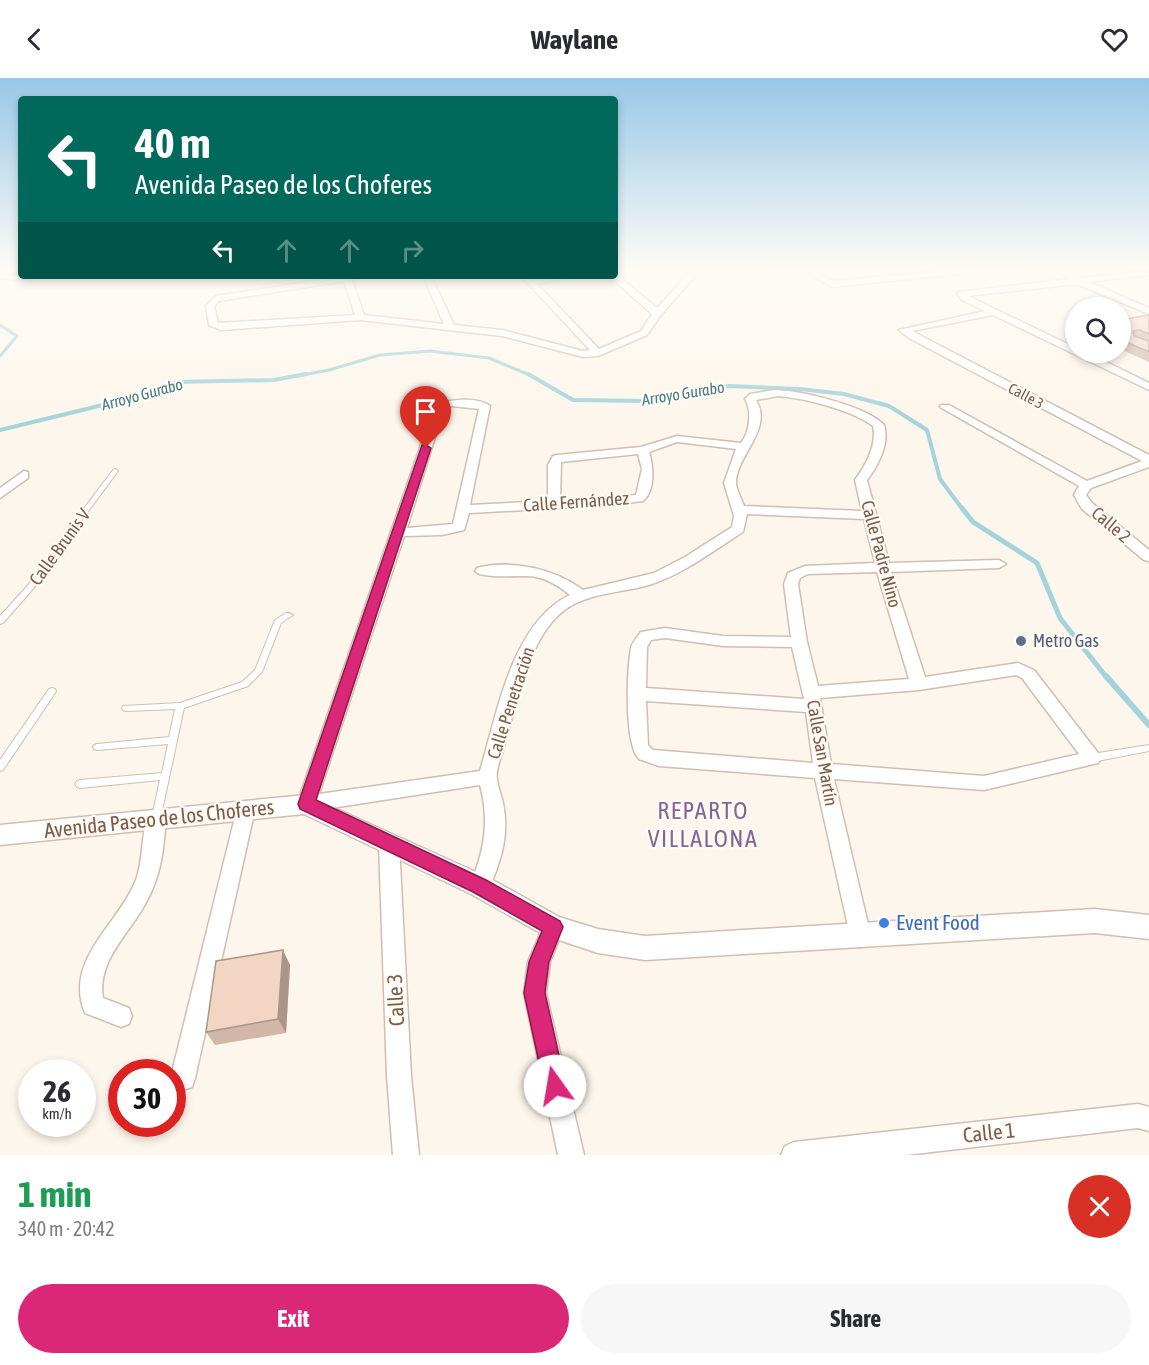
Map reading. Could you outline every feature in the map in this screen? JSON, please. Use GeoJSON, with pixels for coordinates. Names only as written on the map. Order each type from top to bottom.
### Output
{"type":"FeatureCollection","features":[{"type":"Feature","properties":{"kind":"street"},"geometry":{"type":"LineString","coordinates":[[212,319],[218,327],[328,319]]}},
{"type":"Feature","properties":{"kind":"street"},"geometry":{"type":"LineString","coordinates":[[379,319],[502,333],[583,354],[598,353],[622,345],[644,333],[653,319]]}},
{"type":"Feature","properties":{"kind":"street"},"geometry":{"type":"LineString","coordinates":[[447,319],[451,328]]}},
{"type":"Feature","properties":{"kind":"street"},"geometry":{"type":"LineString","coordinates":[[566,319],[598,353]]}},
{"type":"Feature","properties":{"kind":"street","name":"Calle 3"},"geometry":{"type":"LineString","coordinates":[[958,319],[904,330],[1149,462]]}},
{"type":"Feature","properties":{"kind":"street"},"geometry":{"type":"LineString","coordinates":[[1009,319],[1065,347]]}},
{"type":"Feature","properties":{"kind":"street"},"geometry":{"type":"LineString","coordinates":[[1099,363],[1149,387]]}},
{"type":"Feature","properties":{"kind":"street","name":"Calle Padre Nino"},"geometry":{"type":"LineString","coordinates":[[743,447],[750,440],[755,418],[750,399],[753,396],[790,394],[863,415],[876,422],[881,431],[876,452],[866,475],[861,480],[884,568],[919,684]]}},
{"type":"Feature","properties":{"kind":"street"},"geometry":{"type":"LineString","coordinates":[[399,532],[452,530],[459,527],[486,409],[480,404],[452,403],[439,406],[399,532],[306,804],[480,886],[553,927],[598,940],[645,948],[1095,921],[1149,927]]}},
{"type":"Feature","properties":{"kind":"street"},"geometry":{"type":"LineString","coordinates":[[945,407],[1086,485]]}},
{"type":"Feature","properties":{"kind":"street"},"geometry":{"type":"LineString","coordinates":[[554,505],[554,465],[557,459],[644,450],[659,443],[677,439],[743,447],[730,483],[740,510],[871,515]]}},
{"type":"Feature","properties":{"kind":"street","name":"Calle Fernández"},"geometry":{"type":"LineString","coordinates":[[463,509],[624,500],[642,496],[648,469],[644,450]]}},
{"type":"Feature","properties":{"kind":"street","name":"Calle 2"},"geometry":{"type":"LineString","coordinates":[[1147,553],[1087,506],[1080,495],[1086,485],[1149,462]]}},
{"type":"Feature","properties":{"kind":"street"},"geometry":{"type":"LineString","coordinates":[[0,495],[24,475]]}},
{"type":"Feature","properties":{"kind":"street","name":"Calle Penetración"},"geometry":{"type":"LineString","coordinates":[[306,804],[487,777],[532,639],[552,612],[581,596],[658,577],[738,530],[740,510]]}},
{"type":"Feature","properties":{"kind":"street"},"geometry":{"type":"LineString","coordinates":[[884,568],[999,564]]}},
{"type":"Feature","properties":{"kind":"street","name":"Calle San Martín"},"geometry":{"type":"LineString","coordinates":[[860,936],[823,771],[791,584],[793,576],[799,572],[884,568]]}},
{"type":"Feature","properties":{"kind":"street"},"geometry":{"type":"LineString","coordinates":[[482,571],[548,574],[566,583],[581,596]]}},
{"type":"Feature","properties":{"kind":"street"},"geometry":{"type":"LineString","coordinates":[[639,694],[812,699],[1011,669],[1028,674],[1092,758],[984,783],[648,756],[637,744],[639,647],[646,636],[665,633],[723,641],[800,642]]}},
{"type":"Feature","properties":{"kind":"street"},"geometry":{"type":"LineString","coordinates":[[480,886],[493,855],[497,825],[494,799],[487,777]]}},
{"type":"Feature","properties":{"kind":"street","name":"Avenida Paseo de los Choferes"},"geometry":{"type":"LineString","coordinates":[[0,835],[306,804]]}},
{"type":"Feature","properties":{"kind":"street"},"geometry":{"type":"LineString","coordinates":[[186,1065],[246,809]]}},
{"type":"Feature","properties":{"kind":"street"},"geometry":{"type":"LineString","coordinates":[[121,1016],[93,1005],[90,992],[91,976],[100,956],[143,888],[154,849],[156,818]]}},
{"type":"Feature","properties":{"kind":"street","name":"Calle 3"},"geometry":{"type":"LineString","coordinates":[[389,844],[399,1076],[406,1155]]}},
{"type":"Feature","properties":{"kind":"street"},"geometry":{"type":"LineString","coordinates":[[553,927],[539,962],[535,993],[571,1155]]}},
{"type":"Feature","properties":{"kind":"street","name":"Calle 1"},"geometry":{"type":"LineString","coordinates":[[794,1155],[1138,1116],[1149,1119]]}},
{"type":"Feature","properties":{"kind":"lane","name":"Calle Brunis V"},"geometry":{"type":"LineString","coordinates":[[0,621],[52,563],[78,520],[116,471]]}},
{"type":"Feature","properties":{"kind":"lane"},"geometry":{"type":"LineString","coordinates":[[126,708],[180,706],[245,684],[258,672],[278,621],[289,615]]}},
{"type":"Feature","properties":{"kind":"lane"},"geometry":{"type":"LineString","coordinates":[[0,767],[52,691]]}},
{"type":"Feature","properties":{"kind":"lane"},"geometry":{"type":"LineString","coordinates":[[156,818],[180,706]]}},
{"type":"Feature","properties":{"kind":"lane"},"geometry":{"type":"LineString","coordinates":[[97,747],[173,740]]}},
{"type":"Feature","properties":{"kind":"lane"},"geometry":{"type":"LineString","coordinates":[[1092,758],[1149,748]]}},
{"type":"Feature","properties":{"kind":"lane"},"geometry":{"type":"LineString","coordinates":[[80,784],[165,776]]}},
{"type":"Feature","properties":{"kind":"building"},"geometry":{"type":"Polygon","coordinates":[[[1131,319],[1149,319],[1149,334],[1140,330],[1133,331],[1134,336],[1149,341],[1149,352],[1131,344],[1131,319]]]}},
{"type":"Feature","properties":{"kind":"building"},"geometry":{"type":"Polygon","coordinates":[[[283,950],[278,1019],[206,1032],[216,961],[283,950]]]}},
{"type":"Feature","properties":{"kind":"waterway","name":"Arroyo Gurabo"},"geometry":{"type":"LineString","coordinates":[[0,325],[17,336],[0,356]]}},
{"type":"Feature","properties":{"kind":"waterway","name":"Arroyo Gurabo"},"geometry":{"type":"LineString","coordinates":[[297,376],[329,370],[380,355],[430,351],[489,358],[530,375]]}},
{"type":"Feature","properties":{"kind":"waterway","name":"Arroyo Gurabo"},"geometry":{"type":"LineString","coordinates":[[0,430],[111,403],[177,382],[274,380],[306,374]]}},
{"type":"Feature","properties":{"kind":"waterway","name":"Arroyo Gurabo"},"geometry":{"type":"LineString","coordinates":[[530,375],[573,400],[647,401],[729,386],[800,389],[844,394],[889,406],[927,430],[940,479],[963,510]]}},
{"type":"Feature","properties":{"kind":"waterway","name":"Arroyo Gurabo"},"geometry":{"type":"LineString","coordinates":[[962,508],[973,522],[1037,563],[1060,618],[1107,678]]}},
{"type":"Feature","properties":{"kind":"waterway","name":"Arroyo Gurabo"},"geometry":{"type":"LineString","coordinates":[[1106,676],[1149,725]]}},
{"type":"Feature","properties":{"kind":"place","name":"Metro Gas"},"geometry":{"type":"Point","coordinates":[1021,641]}},
{"type":"Feature","properties":{"kind":"place","name":"Event Food"},"geometry":{"type":"Point","coordinates":[884,923]}},
{"type":"Feature","properties":{"kind":"district","name":"REPARTO VILLALONA"},"geometry":{"type":"Point","coordinates":[703,825]}},
{"type":"Feature","properties":{"kind":"route"},"geometry":{"type":"LineString","coordinates":[[426,448],[306,804],[480,886],[553,927],[539,962],[535,993],[555,1086]]}}]}
